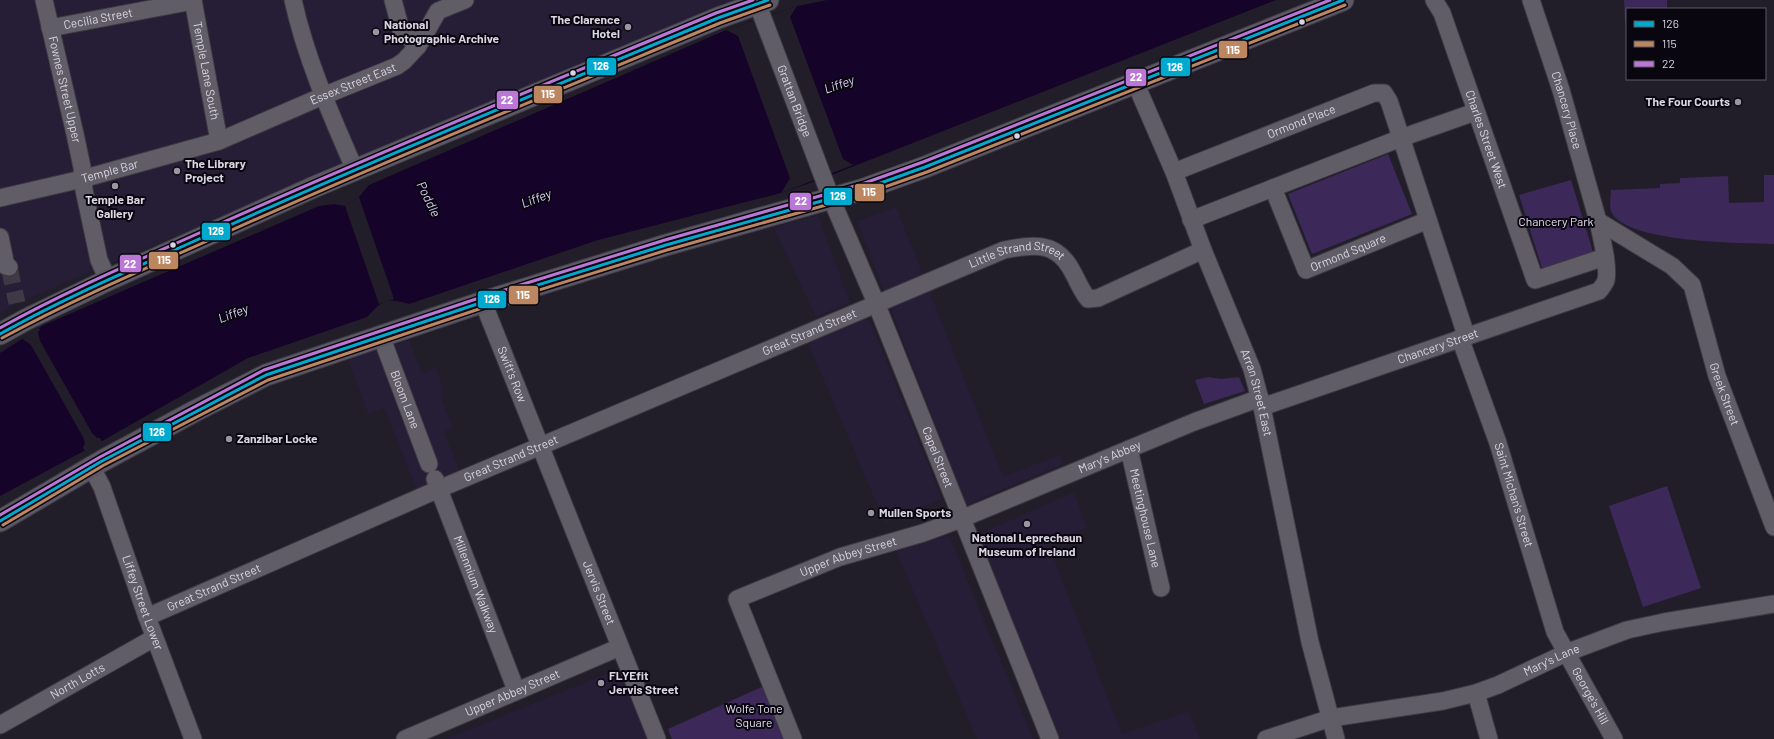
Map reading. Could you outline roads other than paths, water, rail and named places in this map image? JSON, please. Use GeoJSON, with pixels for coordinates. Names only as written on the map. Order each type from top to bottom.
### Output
{"type":"FeatureCollection","features":[{"type":"Feature","properties":{"kind":"main road"},"geometry":{"type":"LineString","coordinates":[[0,521],[195,411],[266,375],[483,302],[666,245],[864,189],[925,167],[1343,0]]}},
{"type":"Feature","properties":{"kind":"main road"},"geometry":{"type":"LineString","coordinates":[[0,334],[27,319],[108,280],[355,170],[718,18],[761,5]]}},
{"type":"Feature","properties":{"kind":"street","name":"Fownes Street Upper"},"geometry":{"type":"LineString","coordinates":[[44,0],[82,167],[82,179],[99,260],[108,280]]}},
{"type":"Feature","properties":{"kind":"street","name":"Cecilia Street"},"geometry":{"type":"LineString","coordinates":[[50,28],[116,7],[193,0]]}},
{"type":"Feature","properties":{"kind":"street","name":"Temple Lane South"},"geometry":{"type":"LineString","coordinates":[[193,0],[219,142]]}},
{"type":"Feature","properties":{"kind":"street"},"geometry":{"type":"LineString","coordinates":[[293,0],[323,96],[355,170]]}},
{"type":"Feature","properties":{"kind":"street"},"geometry":{"type":"LineString","coordinates":[[393,0],[401,30],[418,46]]}},
{"type":"Feature","properties":{"kind":"street","name":"Essex Street East"},"geometry":{"type":"LineString","coordinates":[[219,142],[323,96],[397,66],[404,61],[418,46],[437,6],[465,0]]}},
{"type":"Feature","properties":{"kind":"street","name":"Charles Street West"},"geometry":{"type":"LineString","coordinates":[[1434,0],[1442,13],[1475,112],[1535,280],[1605,257]]}},
{"type":"Feature","properties":{"kind":"street","name":"Chancery Place"},"geometry":{"type":"LineString","coordinates":[[1531,0],[1561,90],[1598,221],[1605,257],[1606,278]]}},
{"type":"Feature","properties":{"kind":"street","name":"Grattan Bridge"},"geometry":{"type":"LineString","coordinates":[[761,5],[831,198]]}},
{"type":"Feature","properties":{"kind":"street","name":"Arran Street East"},"geometry":{"type":"LineString","coordinates":[[1135,82],[1174,172],[1191,220],[1252,369],[1261,402],[1310,642],[1336,739]]}},
{"type":"Feature","properties":{"kind":"street","name":"Ormond Place"},"geometry":{"type":"LineString","coordinates":[[1174,172],[1374,93],[1384,93],[1390,101],[1402,138]]}},
{"type":"Feature","properties":{"kind":"street"},"geometry":{"type":"LineString","coordinates":[[1191,220],[1402,138],[1475,112]]}},
{"type":"Feature","properties":{"kind":"street"},"geometry":{"type":"LineString","coordinates":[[1402,138],[1463,336]]}},
{"type":"Feature","properties":{"kind":"street","name":"Temple Bar"},"geometry":{"type":"LineString","coordinates":[[0,198],[82,179],[219,142]]}},
{"type":"Feature","properties":{"kind":"street","name":"Ormond Square"},"geometry":{"type":"LineString","coordinates":[[1273,188],[1306,270],[1428,220]]}},
{"type":"Feature","properties":{"kind":"street","name":"Capel Street"},"geometry":{"type":"LineString","coordinates":[[831,198],[876,303],[1050,739]]}},
{"type":"Feature","properties":{"kind":"street","name":"Greek Street"},"geometry":{"type":"LineString","coordinates":[[1598,221],[1672,266],[1692,285],[1717,376],[1774,527]]}},
{"type":"Feature","properties":{"kind":"street"},"geometry":{"type":"LineString","coordinates":[[0,237],[6,266],[9,267]]}},
{"type":"Feature","properties":{"kind":"street","name":"Little Strand Street"},"geometry":{"type":"LineString","coordinates":[[876,303],[1004,250],[1032,245],[1047,247],[1060,254],[1088,299],[1098,298],[1203,250]]}},
{"type":"Feature","properties":{"kind":"street","name":"Chancery Street"},"geometry":{"type":"LineString","coordinates":[[1261,402],[1599,291],[1606,278]]}},
{"type":"Feature","properties":{"kind":"street","name":"Swift's Row"},"geometry":{"type":"LineString","coordinates":[[483,302],[541,446]]}},
{"type":"Feature","properties":{"kind":"street","name":"Great Strand Street"},"geometry":{"type":"LineString","coordinates":[[147,617],[435,477],[541,446],[876,303]]}},
{"type":"Feature","properties":{"kind":"street","name":"Bloom Lane"},"geometry":{"type":"LineString","coordinates":[[380,336],[435,477]]}},
{"type":"Feature","properties":{"kind":"street","name":"Saint Michan's Street"},"geometry":{"type":"LineString","coordinates":[[1463,336],[1498,443],[1555,632],[1566,653]]}},
{"type":"Feature","properties":{"kind":"street","name":"Mary's Abbey"},"geometry":{"type":"LineString","coordinates":[[961,519],[1129,449],[1261,402]]}},
{"type":"Feature","properties":{"kind":"street","name":"Jervis Street"},"geometry":{"type":"LineString","coordinates":[[541,446],[657,739]]}},
{"type":"Feature","properties":{"kind":"street","name":"Meetinghouse Lane"},"geometry":{"type":"LineString","coordinates":[[1129,449],[1161,588]]}},
{"type":"Feature","properties":{"kind":"street","name":"Liffey Street Lower"},"geometry":{"type":"LineString","coordinates":[[92,468],[102,487],[154,638],[193,739]]}},
{"type":"Feature","properties":{"kind":"street","name":"Millennium Walkway"},"geometry":{"type":"LineString","coordinates":[[435,477],[516,690]]}},
{"type":"Feature","properties":{"kind":"street","name":"Upper Abbey Street"},"geometry":{"type":"LineString","coordinates":[[793,739],[736,599],[840,557],[923,533],[961,519]]}},
{"type":"Feature","properties":{"kind":"street","name":"Mary's Lane"},"geometry":{"type":"LineString","coordinates":[[1266,739],[1331,718],[1443,701],[1476,693],[1498,685],[1566,653],[1626,630],[1664,622],[1774,604]]}},
{"type":"Feature","properties":{"kind":"street","name":"North Lotts"},"geometry":{"type":"LineString","coordinates":[[0,725],[154,638]]}},
{"type":"Feature","properties":{"kind":"street","name":"Upper Abbey Street"},"geometry":{"type":"LineString","coordinates":[[405,739],[516,690],[620,647]]}},
{"type":"Feature","properties":{"kind":"street","name":"George's Hill"},"geometry":{"type":"LineString","coordinates":[[1566,653],[1614,739]]}},
{"type":"Feature","properties":{"kind":"street"},"geometry":{"type":"LineString","coordinates":[[1476,693],[1489,739]]}},
{"type":"Feature","properties":{"kind":"water"},"geometry":{"type":"Polygon","coordinates":[[[827,0],[1276,0],[824,178],[781,193],[598,240],[409,304],[395,301],[385,302],[377,307],[367,317],[248,358],[95,445],[0,496],[0,353],[44,325],[319,206],[334,204],[345,206],[359,197],[369,185],[726,30],[797,6],[827,0]]]}},
{"type":"Feature","properties":{"kind":"tunnel"},"geometry":{"type":"LineString","coordinates":[[9,267],[17,303]]}},
{"type":"Feature","properties":{"kind":"place","name":"The Clarence Hotel"},"geometry":{"type":"Point","coordinates":[628,27]}},
{"type":"Feature","properties":{"kind":"place","name":"National Photographic Archive"},"geometry":{"type":"Point","coordinates":[376,32]}},
{"type":"Feature","properties":{"kind":"place","name":"The Four Courts"},"geometry":{"type":"Point","coordinates":[1738,102]}},
{"type":"Feature","properties":{"kind":"place","name":"The Library Project"},"geometry":{"type":"Point","coordinates":[177,171]}},
{"type":"Feature","properties":{"kind":"place","name":"Temple Bar Gallery"},"geometry":{"type":"Point","coordinates":[115,186]}},
{"type":"Feature","properties":{"kind":"place","name":"Zanzibar Locke"},"geometry":{"type":"Point","coordinates":[229,439]}},
{"type":"Feature","properties":{"kind":"place","name":"Mullen Sports"},"geometry":{"type":"Point","coordinates":[871,513]}},
{"type":"Feature","properties":{"kind":"place","name":"National Leprechaun Museum of Ireland"},"geometry":{"type":"Point","coordinates":[1027,524]}},
{"type":"Feature","properties":{"kind":"place","name":"FLYEfit Jervis Street"},"geometry":{"type":"Point","coordinates":[601,683]}},
{"type":"Feature","properties":{"kind":"water label","name":"Liffey"},"geometry":{"type":"Point","coordinates":[839,84]}},
{"type":"Feature","properties":{"kind":"water label","name":"Liffey"},"geometry":{"type":"Point","coordinates":[536,198]}},
{"type":"Feature","properties":{"kind":"water label","name":"Poddle"},"geometry":{"type":"Point","coordinates":[429,199]}},
{"type":"Feature","properties":{"kind":"water label","name":"Liffey"},"geometry":{"type":"Point","coordinates":[233,313]}},
{"type":"Feature","properties":{"kind":"park label","name":"Chancery Park"},"geometry":{"type":"Point","coordinates":[1556,222]}},
{"type":"Feature","properties":{"kind":"park label","name":"Wolfe Tone Square"},"geometry":{"type":"Point","coordinates":[754,716]}}]}
